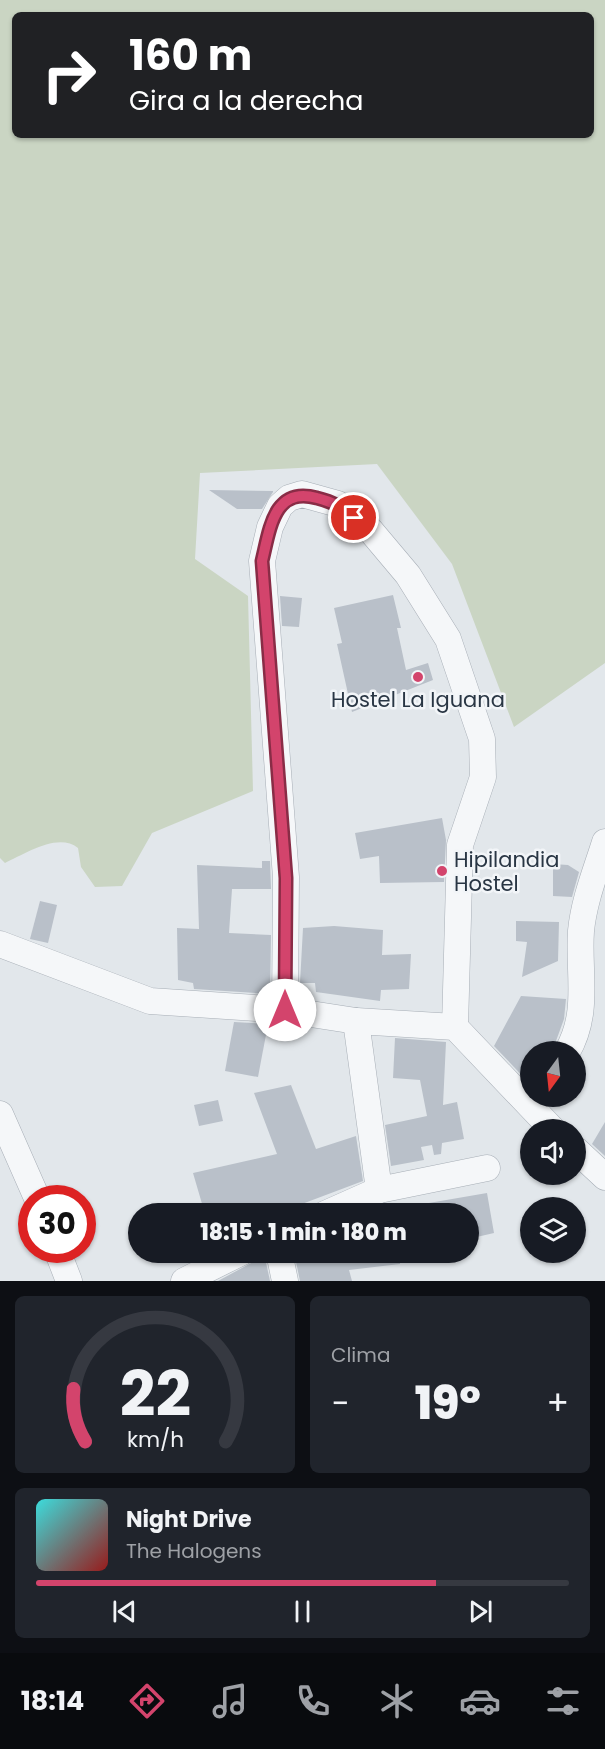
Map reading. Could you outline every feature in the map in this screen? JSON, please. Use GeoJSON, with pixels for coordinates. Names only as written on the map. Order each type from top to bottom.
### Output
{"type":"FeatureCollection","features":[{"type":"Feature","properties":{"kind":"street"},"geometry":{"type":"LineString","coordinates":[[285,1010],[286,878],[262,561],[270,527],[280,506],[289,498],[302,494],[338,504],[371,531],[408,575],[448,639],[482,739],[483,777],[460,845],[455,1027]]}},
{"type":"Feature","properties":{"kind":"street"},"geometry":{"type":"LineString","coordinates":[[573,1041],[582,1011],[581,931],[586,905],[605,842]]}},
{"type":"Feature","properties":{"kind":"street"},"geometry":{"type":"LineString","coordinates":[[0,944],[150,1001],[285,1010],[356,1021],[455,1027],[520,1088]]}},
{"type":"Feature","properties":{"kind":"street"},"geometry":{"type":"LineString","coordinates":[[356,1021],[379,1190]]}},
{"type":"Feature","properties":{"kind":"street"},"geometry":{"type":"LineString","coordinates":[[0,1114],[10,1159],[28,1185]]}},
{"type":"Feature","properties":{"kind":"street"},"geometry":{"type":"LineString","coordinates":[[586,1159],[605,1177]]}},
{"type":"Feature","properties":{"kind":"street"},"geometry":{"type":"LineString","coordinates":[[350,1203],[379,1190],[487,1168]]}},
{"type":"Feature","properties":{"kind":"street"},"geometry":{"type":"LineString","coordinates":[[62,1263],[69,1281]]}},
{"type":"Feature","properties":{"kind":"street"},"geometry":{"type":"LineString","coordinates":[[184,1281],[220,1263]]}},
{"type":"Feature","properties":{"kind":"street"},"geometry":{"type":"LineString","coordinates":[[281,1263],[285,1281]]}},
{"type":"Feature","properties":{"kind":"green space"},"geometry":{"type":"Polygon","coordinates":[[[0,0],[605,0],[605,663],[514,727],[452,564],[377,464],[200,473],[195,559],[248,596],[253,791],[152,833],[122,886],[95,887],[81,867],[78,848],[61,842],[42,846],[5,863],[0,858],[0,0]]]}},
{"type":"Feature","properties":{"kind":"building"},"geometry":{"type":"Polygon","coordinates":[[[209,490],[273,492],[262,509],[237,509],[209,490]]]}},
{"type":"Feature","properties":{"kind":"building"},"geometry":{"type":"Polygon","coordinates":[[[393,595],[401,628],[397,628],[406,670],[428,663],[433,680],[352,712],[337,644],[342,643],[334,608],[393,595]]]}},
{"type":"Feature","properties":{"kind":"building"},"geometry":{"type":"Polygon","coordinates":[[[280,596],[302,598],[299,627],[282,626],[280,596]]]}},
{"type":"Feature","properties":{"kind":"building"},"geometry":{"type":"Polygon","coordinates":[[[442,818],[446,840],[444,882],[380,883],[379,856],[360,859],[355,833],[442,818]]]}},
{"type":"Feature","properties":{"kind":"building"},"geometry":{"type":"Polygon","coordinates":[[[262,861],[270,861],[271,889],[232,889],[229,933],[271,935],[270,994],[194,989],[193,983],[178,980],[177,928],[199,929],[197,865],[262,868],[262,861]]]}},
{"type":"Feature","properties":{"kind":"building"},"geometry":{"type":"Polygon","coordinates":[[[553,864],[568,865],[579,872],[572,897],[553,896],[553,864]]]}},
{"type":"Feature","properties":{"kind":"building"},"geometry":{"type":"Polygon","coordinates":[[[40,901],[57,905],[48,943],[30,939],[40,901]]]}},
{"type":"Feature","properties":{"kind":"building"},"geometry":{"type":"Polygon","coordinates":[[[516,921],[559,922],[558,961],[522,977],[527,942],[516,941],[516,921]]]}},
{"type":"Feature","properties":{"kind":"building"},"geometry":{"type":"Polygon","coordinates":[[[334,926],[383,930],[382,955],[411,954],[409,989],[381,990],[380,1001],[316,992],[315,983],[300,983],[303,928],[334,926]]]}},
{"type":"Feature","properties":{"kind":"building"},"geometry":{"type":"Polygon","coordinates":[[[521,996],[566,999],[564,1019],[556,1041],[520,1041],[520,1073],[494,1046],[521,996]]]}},
{"type":"Feature","properties":{"kind":"building"},"geometry":{"type":"Polygon","coordinates":[[[234,1022],[268,1024],[258,1077],[225,1071],[234,1022]]]}},
{"type":"Feature","properties":{"kind":"building"},"geometry":{"type":"Polygon","coordinates":[[[395,1038],[446,1042],[443,1105],[457,1102],[464,1139],[442,1143],[441,1154],[434,1155],[432,1145],[421,1147],[424,1160],[391,1166],[385,1125],[427,1116],[420,1080],[393,1078],[395,1038]]]}},
{"type":"Feature","properties":{"kind":"building"},"geometry":{"type":"Polygon","coordinates":[[[291,1085],[316,1149],[356,1136],[363,1181],[305,1203],[202,1203],[193,1173],[277,1154],[254,1093],[291,1085]]]}},
{"type":"Feature","properties":{"kind":"building"},"geometry":{"type":"Polygon","coordinates":[[[218,1100],[223,1121],[199,1126],[194,1105],[218,1100]]]}},
{"type":"Feature","properties":{"kind":"building"},"geometry":{"type":"Polygon","coordinates":[[[605,1122],[605,1156],[592,1144],[605,1122]]]}},
{"type":"Feature","properties":{"kind":"building"},"geometry":{"type":"Polygon","coordinates":[[[487,1193],[494,1233],[479,1236],[479,1203],[429,1203],[487,1193]]]}},
{"type":"Feature","properties":{"kind":"building"},"geometry":{"type":"Polygon","coordinates":[[[251,1263],[266,1263],[270,1281],[218,1281],[251,1263]]]}},
{"type":"Feature","properties":{"kind":"building"},"geometry":{"type":"Polygon","coordinates":[[[296,1263],[400,1263],[349,1270],[352,1281],[300,1281],[296,1263]]]}},
{"type":"Feature","properties":{"kind":"place","name":"Hostel La Iguana"},"geometry":{"type":"Point","coordinates":[418,677]}},
{"type":"Feature","properties":{"kind":"place","name":"Hipilandia Hostel"},"geometry":{"type":"Point","coordinates":[442,871]}},
{"type":"Feature","properties":{"kind":"route"},"geometry":{"type":"LineString","coordinates":[[285,1010],[286,878],[262,561],[270,527],[280,506],[289,498],[302,494],[338,504],[354,518]]}}]}
